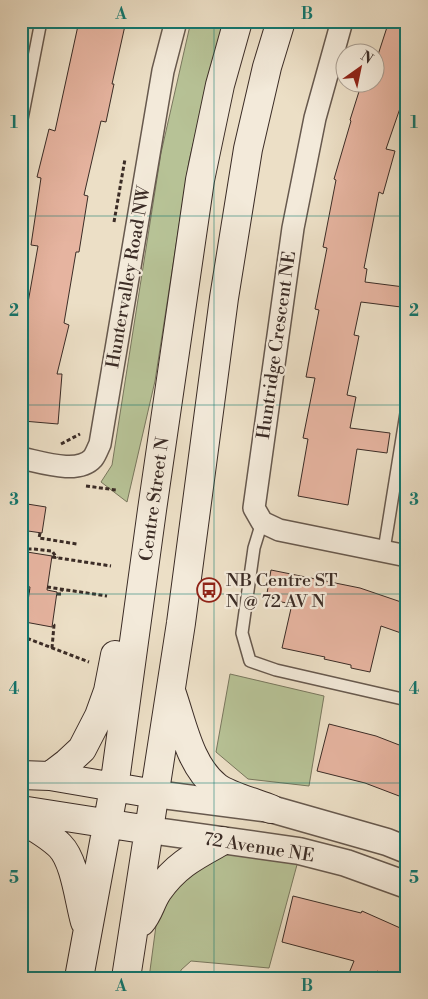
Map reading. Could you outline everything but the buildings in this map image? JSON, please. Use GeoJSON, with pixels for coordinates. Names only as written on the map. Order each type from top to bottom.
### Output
{"type":"FeatureCollection","features":[{"type":"Feature","properties":{"kind":"main road","name":"Centre Street N"},"geometry":{"type":"LineString","coordinates":[[78,978],[114,788],[200,180],[220,85],[238,21]]}},
{"type":"Feature","properties":{"kind":"main road"},"geometry":{"type":"LineString","coordinates":[[126,978],[171,690],[224,298],[248,149],[267,67],[281,21]]}},
{"type":"Feature","properties":{"kind":"main road"},"geometry":{"type":"LineString","coordinates":[[50,776],[68,763],[82,749],[105,699],[113,666],[131,547],[152,510]]}},
{"type":"Feature","properties":{"kind":"main road"},"geometry":{"type":"LineString","coordinates":[[171,690],[195,761],[204,774],[218,788],[272,809]]}},
{"type":"Feature","properties":{"kind":"main road","name":"72 Avenue NE"},"geometry":{"type":"LineString","coordinates":[[21,775],[50,776],[155,794]]}},
{"type":"Feature","properties":{"kind":"main road","name":"72 Avenue NE"},"geometry":{"type":"LineString","coordinates":[[21,810],[149,830]]}},
{"type":"Feature","properties":{"kind":"main road"},"geometry":{"type":"LineString","coordinates":[[21,819],[61,846],[73,866],[79,901],[87,928]]}},
{"type":"Feature","properties":{"kind":"main road"},"geometry":{"type":"LineString","coordinates":[[133,930],[146,917],[156,893],[178,866],[222,841]]}},
{"type":"Feature","properties":{"kind":"street","name":"Huntervalley Road NW"},"geometry":{"type":"LineString","coordinates":[[21,458],[61,466],[78,466],[94,457],[100,444],[163,71],[176,21]]}},
{"type":"Feature","properties":{"kind":"street","name":"Huntridge Crescent NE"},"geometry":{"type":"LineString","coordinates":[[262,522],[254,508],[293,228],[315,118],[342,21]]}},
{"type":"Feature","properties":{"kind":"street"},"geometry":{"type":"LineString","coordinates":[[262,522],[279,530],[407,556]]}},
{"type":"Feature","properties":{"kind":"street","name":"72 Avenue NE"},"geometry":{"type":"LineString","coordinates":[[155,794],[272,809],[387,842],[407,850]]}},
{"type":"Feature","properties":{"kind":"street","name":"72 Avenue NE"},"geometry":{"type":"LineString","coordinates":[[149,830],[308,854],[346,863],[407,885]]}},
{"type":"Feature","properties":{"kind":"lane"},"geometry":{"type":"LineString","coordinates":[[21,124],[41,21]]}},
{"type":"Feature","properties":{"kind":"lane"},"geometry":{"type":"LineString","coordinates":[[384,550],[407,407]]}},
{"type":"Feature","properties":{"kind":"lane"},"geometry":{"type":"LineString","coordinates":[[262,522],[254,548],[242,633],[250,661],[276,670],[407,700]]}},
{"type":"Feature","properties":{"kind":"lane"},"geometry":{"type":"LineString","coordinates":[[203,978],[211,978]]}},
{"type":"Feature","properties":{"kind":"path"},"geometry":{"type":"LineString","coordinates":[[114,224],[127,152]]}},
{"type":"Feature","properties":{"kind":"path"},"geometry":{"type":"LineString","coordinates":[[54,443],[63,444],[78,436],[82,431]]}},
{"type":"Feature","properties":{"kind":"path"},"geometry":{"type":"LineString","coordinates":[[40,533],[39,538],[77,544]]}},
{"type":"Feature","properties":{"kind":"path"},"geometry":{"type":"LineString","coordinates":[[21,549],[52,551],[58,558]]}},
{"type":"Feature","properties":{"kind":"path"},"geometry":{"type":"LineString","coordinates":[[52,557],[111,566]]}},
{"type":"Feature","properties":{"kind":"path"},"geometry":{"type":"LineString","coordinates":[[47,587],[107,596]]}},
{"type":"Feature","properties":{"kind":"path"},"geometry":{"type":"LineString","coordinates":[[57,594],[61,594],[62,589]]}},
{"type":"Feature","properties":{"kind":"path"},"geometry":{"type":"LineString","coordinates":[[21,590],[30,591]]}},
{"type":"Feature","properties":{"kind":"path"},"geometry":{"type":"LineString","coordinates":[[52,624],[54,624],[52,648]]}},
{"type":"Feature","properties":{"kind":"path"},"geometry":{"type":"LineString","coordinates":[[21,636],[90,662]]}},
{"type":"Feature","properties":{"kind":"green space"},"geometry":{"type":"Polygon","coordinates":[[[191,21],[223,21],[189,161],[155,381],[127,502],[101,482],[112,465],[161,153],[191,21]]]}},
{"type":"Feature","properties":{"kind":"green space"},"geometry":{"type":"Polygon","coordinates":[[[230,674],[324,696],[309,786],[248,779],[216,752],[230,674]]]}},
{"type":"Feature","properties":{"kind":"green space"},"geometry":{"type":"Polygon","coordinates":[[[225,852],[298,861],[269,968],[191,961],[181,970],[180,978],[149,978],[157,918],[176,879],[225,852]]]}},
{"type":"Feature","properties":{"kind":"place","name":"NB Centre ST N @ 72 AV N"},"geometry":{"type":"Point","coordinates":[209,590]}}]}
